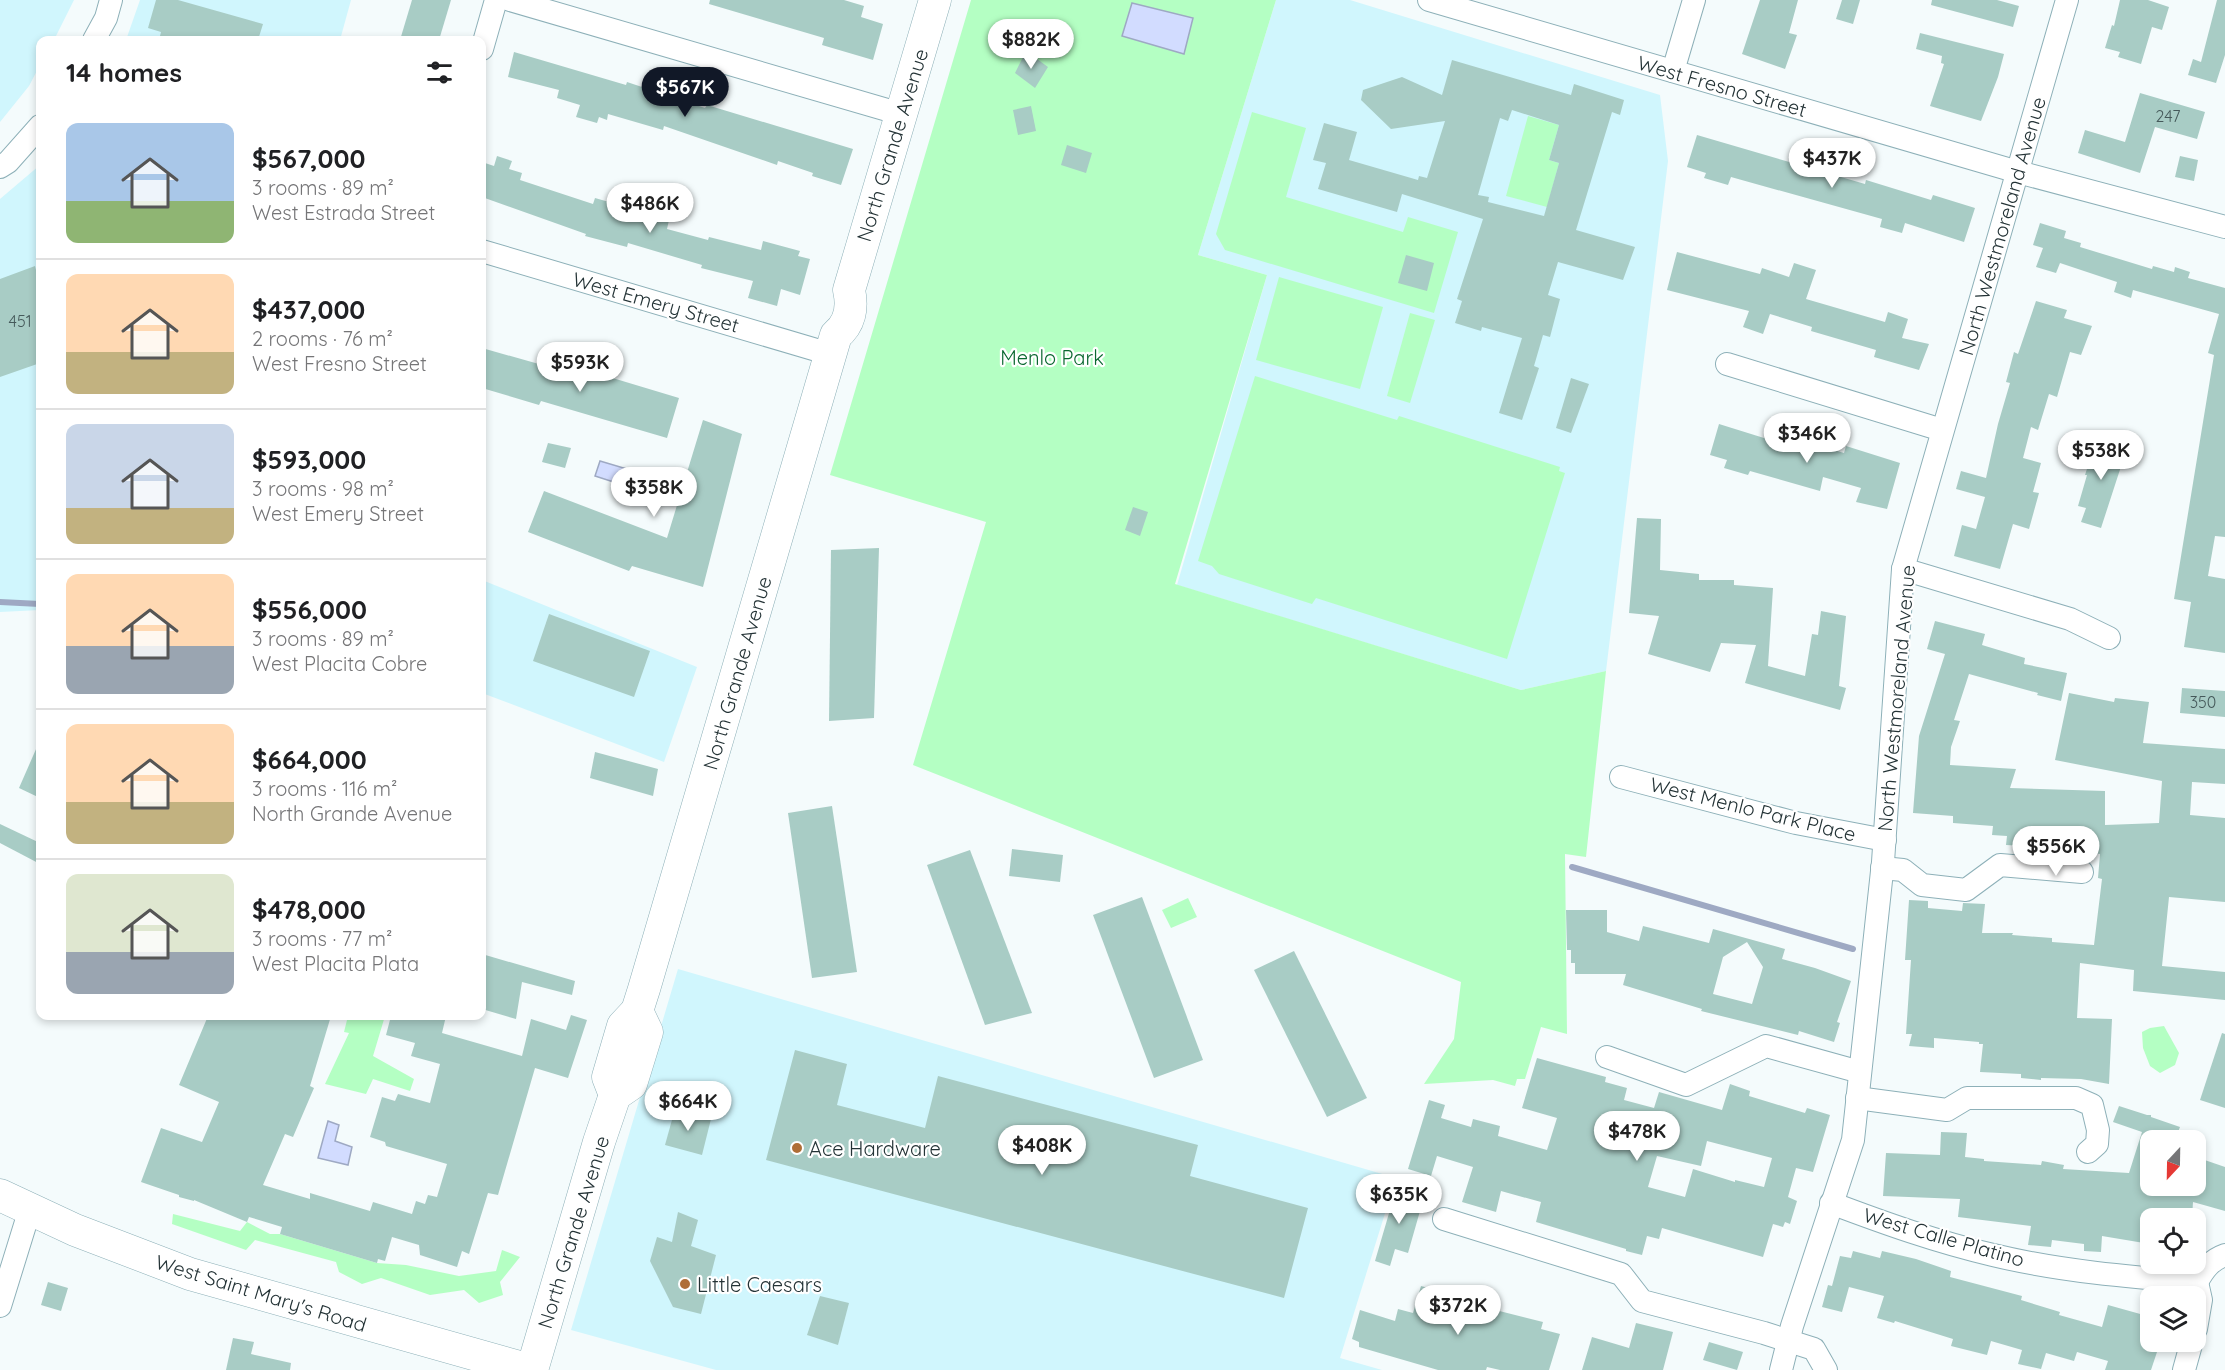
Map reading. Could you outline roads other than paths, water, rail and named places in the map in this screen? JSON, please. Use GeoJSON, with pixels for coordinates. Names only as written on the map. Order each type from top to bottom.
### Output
{"type":"FeatureCollection","features":[{"type":"Feature","properties":{"kind":"main road","name":"North Grande Avenue"},"geometry":{"type":"LineString","coordinates":[[531,1370],[596,1150],[615,1095],[631,1084],[647,1032],[638,1011],[833,344],[845,327],[852,303],[849,290],[935,0]]}},
{"type":"Feature","properties":{"kind":"main road","name":"West Saint Mary's Road"},"geometry":{"type":"LineString","coordinates":[[0,1195],[106,1243],[200,1277],[531,1370]]}},
{"type":"Feature","properties":{"kind":"street"},"geometry":{"type":"LineString","coordinates":[[96,36],[106,18],[111,0]]}},
{"type":"Feature","properties":{"kind":"street"},"geometry":{"type":"LineString","coordinates":[[486,36],[496,0]]}},
{"type":"Feature","properties":{"kind":"street"},"geometry":{"type":"LineString","coordinates":[[510,0],[901,114]]}},
{"type":"Feature","properties":{"kind":"street","name":"West Fresno Street"},"geometry":{"type":"LineString","coordinates":[[1429,0],[2018,172],[2225,227]]}},
{"type":"Feature","properties":{"kind":"street"},"geometry":{"type":"LineString","coordinates":[[1673,71],[1694,0]]}},
{"type":"Feature","properties":{"kind":"street","name":"North Westmoreland Avenue"},"geometry":{"type":"LineString","coordinates":[[1781,1370],[1831,1203],[1853,1140],[1885,840],[1904,568],[2067,0]]}},
{"type":"Feature","properties":{"kind":"street"},"geometry":{"type":"LineString","coordinates":[[0,167],[8,162],[36,130]]}},
{"type":"Feature","properties":{"kind":"street","name":"West Emery Street"},"geometry":{"type":"LineString","coordinates":[[486,251],[833,344]]}},
{"type":"Feature","properties":{"kind":"street"},"geometry":{"type":"LineString","coordinates":[[1727,364],[1942,430]]}},
{"type":"Feature","properties":{"kind":"street"},"geometry":{"type":"LineString","coordinates":[[1904,568],[2070,619],[2109,638]]}},
{"type":"Feature","properties":{"kind":"street","name":"West Menlo Park Place"},"geometry":{"type":"LineString","coordinates":[[1621,777],[1796,823],[1885,840]]}},
{"type":"Feature","properties":{"kind":"street"},"geometry":{"type":"LineString","coordinates":[[1882,868],[1903,870],[1922,885],[1966,890],[2000,865],[2082,872]]}},
{"type":"Feature","properties":{"kind":"street"},"geometry":{"type":"LineString","coordinates":[[1607,1057],[1686,1084],[1766,1046],[1860,1072]]}},
{"type":"Feature","properties":{"kind":"street"},"geometry":{"type":"LineString","coordinates":[[1857,1098],[1947,1110],[1967,1098],[2076,1098],[2092,1105],[2098,1130],[2097,1144],[2088,1152]]}},
{"type":"Feature","properties":{"kind":"street","name":"West Calle Platino"},"geometry":{"type":"LineString","coordinates":[[1831,1203],[1909,1231],[1993,1255],[2079,1270],[2198,1282]]}},
{"type":"Feature","properties":{"kind":"street"},"geometry":{"type":"LineString","coordinates":[[0,1306],[30,1209]]}},
{"type":"Feature","properties":{"kind":"street"},"geometry":{"type":"LineString","coordinates":[[1444,1219],[1621,1274],[1642,1301],[1764,1333],[1814,1349],[1826,1370]]}},
{"type":"Feature","properties":{"kind":"street"},"geometry":{"type":"LineString","coordinates":[[2198,1286],[2203,1271],[2215,1258],[2225,1255]]}},
{"type":"Feature","properties":{"kind":"street"},"geometry":{"type":"LineString","coordinates":[[2184,1370],[2190,1352]]}},
{"type":"Feature","properties":{"kind":"waterway"},"geometry":{"type":"LineString","coordinates":[[0,602],[36,604]]}},
{"type":"Feature","properties":{"kind":"waterway"},"geometry":{"type":"LineString","coordinates":[[1572,867],[1853,949]]}},
{"type":"Feature","properties":{"kind":"place","name":"Ace Hardware"},"geometry":{"type":"Point","coordinates":[797,1148]}},
{"type":"Feature","properties":{"kind":"place","name":"Little Caesars"},"geometry":{"type":"Point","coordinates":[685,1284]}},
{"type":"Feature","properties":{"kind":"park label","name":"Menlo Park"},"geometry":{"type":"Point","coordinates":[1052,357]}}]}
